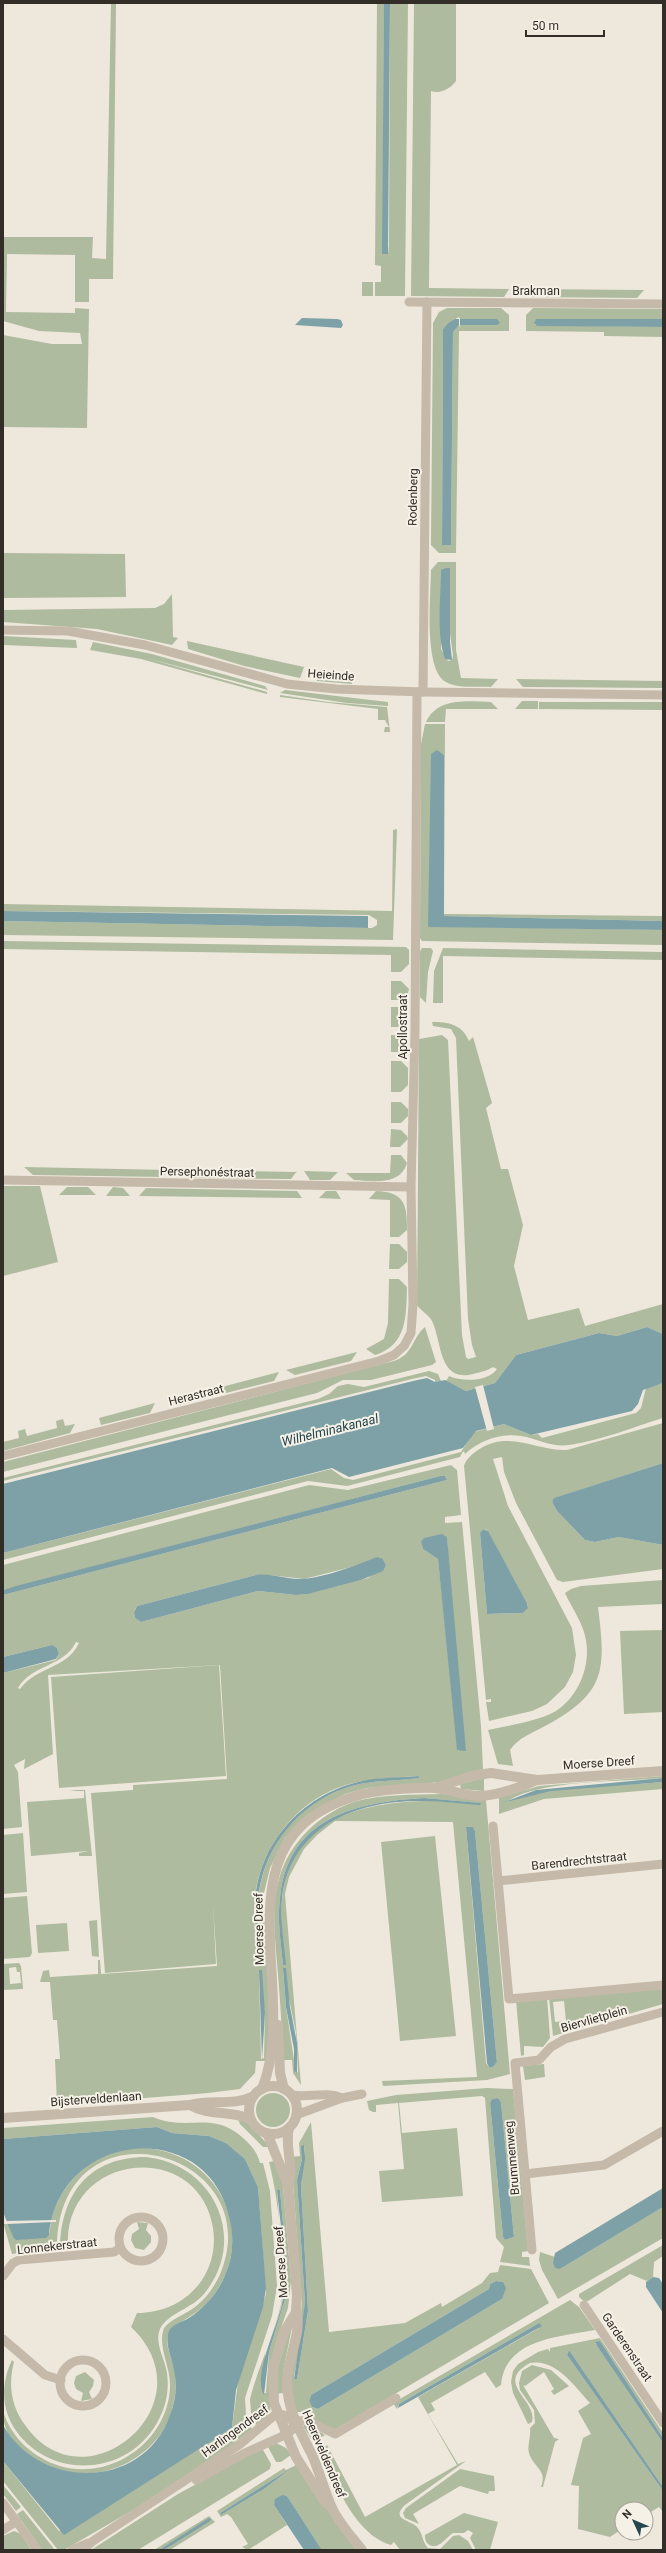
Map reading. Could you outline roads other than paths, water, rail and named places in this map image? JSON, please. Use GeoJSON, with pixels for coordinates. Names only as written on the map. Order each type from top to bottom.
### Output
{"type":"FeatureCollection","features":[{"type":"Feature","properties":{"kind":"street","name":"Brakman"},"geometry":{"type":"LineString","coordinates":[[409,302],[663,304]]}},
{"type":"Feature","properties":{"kind":"street","name":"Rodenberg"},"geometry":{"type":"LineString","coordinates":[[420,692],[428,302]]}},
{"type":"Feature","properties":{"kind":"street","name":"Heieinde"},"geometry":{"type":"LineString","coordinates":[[3,630],[68,630],[145,645],[287,684],[336,689],[420,692],[663,695]]}},
{"type":"Feature","properties":{"kind":"street","name":"Apollostraat"},"geometry":{"type":"LineString","coordinates":[[394,1355],[404,1346],[411,1333],[413,1304],[411,1187],[415,1039],[420,692]]}},
{"type":"Feature","properties":{"kind":"street","name":"Persephonéstraat"},"geometry":{"type":"LineString","coordinates":[[3,1180],[411,1187]]}},
{"type":"Feature","properties":{"kind":"street","name":"Herastraat"},"geometry":{"type":"LineString","coordinates":[[3,1456],[379,1361],[394,1355]]}},
{"type":"Feature","properties":{"kind":"street","name":"Moerse Dreef"},"geometry":{"type":"LineString","coordinates":[[262,2089],[268,2073],[275,2014],[269,1905],[276,1867],[295,1834],[323,1810],[358,1795],[435,1788],[471,1776],[491,1773],[537,1780],[663,1771]]}},
{"type":"Feature","properties":{"kind":"street","name":"Moerse Dreef"},"geometry":{"type":"LineString","coordinates":[[435,1788],[462,1794],[483,1796],[502,1793],[537,1780]]}},
{"type":"Feature","properties":{"kind":"street"},"geometry":{"type":"LineString","coordinates":[[493,1826],[498,1881]]}},
{"type":"Feature","properties":{"kind":"street","name":"Barendrechtstraat"},"geometry":{"type":"LineString","coordinates":[[498,1881],[663,1864]]}},
{"type":"Feature","properties":{"kind":"street","name":"Biervlietplein"},"geometry":{"type":"LineString","coordinates":[[498,1881],[509,1999],[663,1985]]}},
{"type":"Feature","properties":{"kind":"street","name":"Biervlietplein"},"geometry":{"type":"LineString","coordinates":[[515,2063],[539,2060],[551,2047],[565,2039],[663,2012]]}},
{"type":"Feature","properties":{"kind":"street","name":"Moerse Dreef"},"geometry":{"type":"LineString","coordinates":[[275,2014],[279,2028],[280,2073],[288,2092]]}},
{"type":"Feature","properties":{"kind":"street","name":"Brummenweg"},"geometry":{"type":"LineString","coordinates":[[515,2063],[532,2250]]}},
{"type":"Feature","properties":{"kind":"street"},"geometry":{"type":"LineString","coordinates":[[288,2092],[295,2102],[296,2115],[289,2128],[278,2134],[266,2133],[257,2129],[250,2119],[249,2109],[252,2097],[262,2089],[273,2086],[303,2097],[330,2095],[342,2098]]}},
{"type":"Feature","properties":{"kind":"street"},"geometry":{"type":"LineString","coordinates":[[296,2115],[342,2098],[362,2094]]}},
{"type":"Feature","properties":{"kind":"street","name":"Bijsterveldenlaan"},"geometry":{"type":"LineString","coordinates":[[3,2118],[190,2105],[199,2103],[234,2102],[252,2097]]}},
{"type":"Feature","properties":{"kind":"street","name":"Bijsterveldenlaan"},"geometry":{"type":"LineString","coordinates":[[190,2105],[199,2110],[235,2114],[250,2119]]}},
{"type":"Feature","properties":{"kind":"street","name":"Moerse Dreef"},"geometry":{"type":"LineString","coordinates":[[288,2185],[291,2179],[286,2142],[289,2128]]}},
{"type":"Feature","properties":{"kind":"street"},"geometry":{"type":"LineString","coordinates":[[525,2174],[604,2165],[663,2131]]}},
{"type":"Feature","properties":{"kind":"street","name":"Moerse Dreef"},"geometry":{"type":"LineString","coordinates":[[266,2133],[288,2185],[296,2279],[296,2312],[284,2332],[273,2369],[272,2388],[276,2414],[285,2435],[318,2492],[332,2508]]}},
{"type":"Feature","properties":{"kind":"street"},"geometry":{"type":"LineString","coordinates":[[132,2218],[150,2218],[162,2230],[162,2247],[150,2260],[133,2260],[120,2248],[120,2231],[132,2218]]}},
{"type":"Feature","properties":{"kind":"street","name":"Lonnekerstraat"},"geometry":{"type":"LineString","coordinates":[[3,2276],[13,2263],[19,2260],[114,2252],[120,2248]]}},
{"type":"Feature","properties":{"kind":"street","name":"Garderenstraat"},"geometry":{"type":"LineString","coordinates":[[584,2305],[660,2411],[663,2423]]}},
{"type":"Feature","properties":{"kind":"street","name":"Heereveldendreef"},"geometry":{"type":"LineString","coordinates":[[296,2312],[298,2323],[288,2369],[287,2383],[288,2400],[294,2422],[312,2456],[332,2508],[362,2550]]}},
{"type":"Feature","properties":{"kind":"street"},"geometry":{"type":"LineString","coordinates":[[3,2341],[45,2375],[61,2380]]}},
{"type":"Feature","properties":{"kind":"street"},"geometry":{"type":"LineString","coordinates":[[83,2360],[99,2366],[103,2371],[106,2384],[102,2396],[98,2400],[81,2405],[66,2397],[61,2380],[68,2366],[83,2360]]}},
{"type":"Feature","properties":{"kind":"street","name":"Harlingendreef"},"geometry":{"type":"LineString","coordinates":[[72,2550],[93,2541],[152,2504],[239,2445],[276,2414],[284,2415],[294,2422],[306,2420],[335,2434],[396,2398]]}},
{"type":"Feature","properties":{"kind":"street"},"geometry":{"type":"LineString","coordinates":[[285,2435],[292,2430],[294,2422]]}},
{"type":"Feature","properties":{"kind":"street","name":"Harlingendreef"},"geometry":{"type":"LineString","coordinates":[[152,2504],[245,2453],[285,2435]]}},
{"type":"Feature","properties":{"kind":"street"},"geometry":{"type":"LineString","coordinates":[[3,2503],[37,2550]]}},
{"type":"Feature","properties":{"kind":"street"},"geometry":{"type":"LineString","coordinates":[[3,2530],[17,2521]]}},
{"type":"Feature","properties":{"kind":"street","name":"Harlingendreef"},"geometry":{"type":"LineString","coordinates":[[83,2550],[93,2541]]}},
{"type":"Feature","properties":{"kind":"water"},"geometry":{"type":"Polygon","coordinates":[[[384,3],[390,3],[388,254],[382,254],[384,3]]]}},
{"type":"Feature","properties":{"kind":"water"},"geometry":{"type":"Polygon","coordinates":[[[302,318],[337,319],[341,320],[343,325],[341,328],[295,325],[302,318]]]}},
{"type":"Feature","properties":{"kind":"water"},"geometry":{"type":"Polygon","coordinates":[[[455,319],[459,319],[459,325],[453,332],[451,545],[442,545],[443,329],[448,323],[455,319]]]}},
{"type":"Feature","properties":{"kind":"water"},"geometry":{"type":"Polygon","coordinates":[[[460,319],[497,319],[500,323],[497,325],[460,325],[460,319]]]}},
{"type":"Feature","properties":{"kind":"water"},"geometry":{"type":"Polygon","coordinates":[[[536,319],[663,319],[663,327],[537,326],[534,323],[536,319]]]}},
{"type":"Feature","properties":{"kind":"water"},"geometry":{"type":"Polygon","coordinates":[[[450,568],[450,642],[452,660],[445,659],[442,649],[440,626],[441,570],[450,568]]]}},
{"type":"Feature","properties":{"kind":"water"},"geometry":{"type":"Polygon","coordinates":[[[437,750],[444,755],[444,916],[663,921],[663,930],[428,927],[431,754],[437,750]]]}},
{"type":"Feature","properties":{"kind":"water"},"geometry":{"type":"Polygon","coordinates":[[[3,911],[368,916],[368,928],[3,921],[3,911]]]}},
{"type":"Feature","properties":{"kind":"water","name":"Wilhelminakanaal"},"geometry":{"type":"Polygon","coordinates":[[[647,1327],[663,1334],[663,1383],[643,1390],[638,1404],[632,1411],[531,1435],[504,1424],[476,1431],[463,1448],[349,1477],[332,1468],[3,1553],[3,1484],[427,1378],[435,1382],[445,1380],[466,1391],[495,1383],[516,1355],[599,1333],[617,1336],[647,1327]]]}},
{"type":"Feature","properties":{"kind":"water"},"geometry":{"type":"Polygon","coordinates":[[[663,1463],[663,1545],[619,1537],[595,1542],[585,1540],[557,1511],[552,1502],[554,1498],[663,1463]]]}},
{"type":"Feature","properties":{"kind":"water"},"geometry":{"type":"Polygon","coordinates":[[[440,1476],[445,1476],[447,1480],[3,1595],[3,1590],[16,1586],[440,1476]]]}},
{"type":"Feature","properties":{"kind":"water"},"geometry":{"type":"Polygon","coordinates":[[[483,1529],[488,1531],[527,1603],[528,1608],[523,1613],[487,1614],[480,1533],[483,1529]]]}},
{"type":"Feature","properties":{"kind":"water"},"geometry":{"type":"Polygon","coordinates":[[[442,1534],[447,1537],[466,1751],[457,1750],[438,1559],[423,1549],[421,1542],[424,1538],[442,1534]]]}},
{"type":"Feature","properties":{"kind":"water"},"geometry":{"type":"Polygon","coordinates":[[[377,1557],[383,1559],[386,1565],[383,1571],[361,1580],[308,1594],[296,1595],[258,1591],[141,1622],[135,1618],[134,1612],[137,1606],[256,1575],[294,1579],[317,1577],[360,1564],[377,1557]]]}},
{"type":"Feature","properties":{"kind":"water"},"geometry":{"type":"Polygon","coordinates":[[[52,1645],[57,1648],[59,1654],[56,1659],[3,1673],[3,1657],[52,1645]]]}},
{"type":"Feature","properties":{"kind":"water"},"geometry":{"type":"Polygon","coordinates":[[[418,1776],[419,1778],[360,1784],[333,1793],[300,1815],[287,1830],[275,1846],[261,1883],[258,1903],[262,1966],[260,1967],[255,1911],[258,1881],[264,1861],[274,1842],[286,1826],[301,1811],[318,1799],[337,1789],[365,1780],[418,1776]]]}},
{"type":"Feature","properties":{"kind":"water"},"geometry":{"type":"Polygon","coordinates":[[[663,1778],[663,1782],[551,1791],[502,1803],[536,1790],[663,1778]]]}},
{"type":"Feature","properties":{"kind":"water"},"geometry":{"type":"Polygon","coordinates":[[[424,1798],[481,1803],[480,1805],[440,1801],[401,1802],[377,1805],[354,1811],[333,1821],[314,1834],[299,1851],[288,1873],[282,1898],[282,1923],[286,1965],[283,1965],[279,1924],[280,1898],[286,1871],[296,1849],[311,1832],[330,1819],[351,1810],[374,1804],[424,1798]]]}},
{"type":"Feature","properties":{"kind":"water"},"geometry":{"type":"Polygon","coordinates":[[[466,1827],[473,1827],[475,1831],[497,2062],[493,2067],[489,2067],[487,2063],[466,1827]]]}},
{"type":"Feature","properties":{"kind":"water"},"geometry":{"type":"Polygon","coordinates":[[[283,1968],[286,1968],[290,2007],[297,2043],[297,2073],[294,2071],[294,2049],[286,2007],[283,1968]]]}},
{"type":"Feature","properties":{"kind":"water"},"geometry":{"type":"Polygon","coordinates":[[[259,1970],[262,1970],[265,2013],[262,2060],[259,1970]]]}},
{"type":"Feature","properties":{"kind":"water"},"geometry":{"type":"Polygon","coordinates":[[[498,2098],[501,2102],[514,2237],[505,2240],[503,2237],[490,2103],[492,2099],[498,2098]]]}},
{"type":"Feature","properties":{"kind":"water"},"geometry":{"type":"Polygon","coordinates":[[[157,2127],[172,2133],[209,2136],[226,2143],[245,2159],[258,2187],[266,2288],[263,2307],[236,2390],[232,2428],[64,2535],[3,2461],[3,2425],[20,2447],[41,2462],[65,2471],[91,2473],[115,2469],[138,2457],[157,2440],[174,2404],[175,2376],[167,2341],[169,2331],[175,2325],[189,2318],[200,2309],[219,2288],[228,2268],[231,2255],[232,2241],[230,2221],[217,2187],[195,2164],[167,2151],[136,2149],[105,2156],[79,2173],[59,2200],[49,2235],[46,2238],[16,2240],[13,2237],[3,2212],[3,2139],[157,2127]]]}},
{"type":"Feature","properties":{"kind":"water"},"geometry":{"type":"Polygon","coordinates":[[[304,2145],[305,2159],[301,2185],[308,2311],[297,2379],[294,2379],[305,2303],[297,2180],[302,2159],[301,2146],[304,2145]]]}},
{"type":"Feature","properties":{"kind":"water"},"geometry":{"type":"Polygon","coordinates":[[[663,2188],[663,2207],[560,2269],[555,2268],[553,2263],[555,2253],[663,2188]]]}},
{"type":"Feature","properties":{"kind":"water"},"geometry":{"type":"Polygon","coordinates":[[[277,2190],[280,2190],[286,2257],[286,2296],[269,2352],[264,2395],[261,2388],[263,2367],[279,2315],[284,2286],[284,2253],[277,2190]]]}},
{"type":"Feature","properties":{"kind":"water"},"geometry":{"type":"Polygon","coordinates":[[[653,2277],[659,2278],[663,2284],[663,2313],[646,2287],[646,2282],[653,2277]]]}},
{"type":"Feature","properties":{"kind":"water"},"geometry":{"type":"Polygon","coordinates":[[[496,2281],[503,2282],[506,2288],[502,2299],[318,2409],[312,2407],[309,2401],[311,2395],[489,2289],[490,2284],[496,2281]]]}},
{"type":"Feature","properties":{"kind":"water"},"geometry":{"type":"Polygon","coordinates":[[[539,2323],[542,2326],[398,2408],[399,2404],[539,2323]]]}},
{"type":"Feature","properties":{"kind":"water"},"geometry":{"type":"Polygon","coordinates":[[[600,2341],[663,2438],[663,2443],[597,2346],[595,2342],[600,2341]]]}},
{"type":"Feature","properties":{"kind":"water"},"geometry":{"type":"Polygon","coordinates":[[[569,2350],[663,2487],[663,2491],[567,2355],[569,2350]]]}},
{"type":"Feature","properties":{"kind":"water"},"geometry":{"type":"Polygon","coordinates":[[[293,2467],[264,2489],[221,2515],[220,2513],[293,2467]]]}},
{"type":"Feature","properties":{"kind":"water"},"geometry":{"type":"Polygon","coordinates":[[[282,2495],[287,2496],[322,2550],[304,2550],[274,2505],[275,2499],[282,2495]]]}},
{"type":"Feature","properties":{"kind":"water"},"geometry":{"type":"Polygon","coordinates":[[[209,2518],[211,2519],[210,2521],[164,2550],[159,2550],[209,2518]]]}}]}
